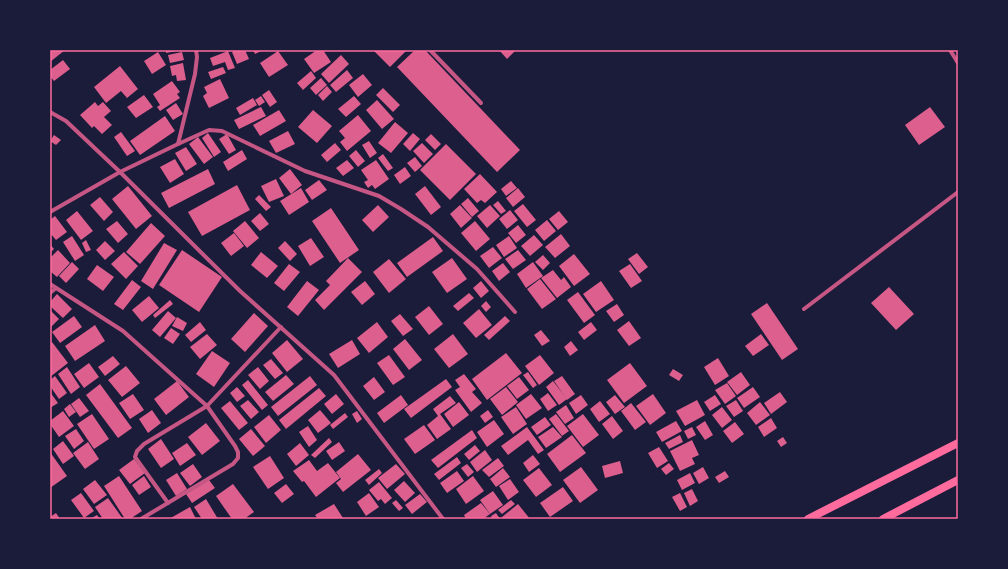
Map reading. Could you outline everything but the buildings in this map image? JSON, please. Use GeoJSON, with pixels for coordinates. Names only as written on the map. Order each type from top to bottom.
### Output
{"type":"FeatureCollection","features":[{"type":"Feature","properties":{"kind":"main road"},"geometry":{"type":"LineString","coordinates":[[808,519],[958,444]]}},
{"type":"Feature","properties":{"kind":"main road"},"geometry":{"type":"LineString","coordinates":[[883,519],[958,480]]}},
{"type":"Feature","properties":{"kind":"street"},"geometry":{"type":"LineString","coordinates":[[178,144],[195,74],[197,57],[196,50]]}},
{"type":"Feature","properties":{"kind":"street"},"geometry":{"type":"LineString","coordinates":[[430,50],[481,103]]}},
{"type":"Feature","properties":{"kind":"street"},"geometry":{"type":"LineString","coordinates":[[950,50],[958,63]]}},
{"type":"Feature","properties":{"kind":"street"},"geometry":{"type":"LineString","coordinates":[[50,112],[66,121],[120,172],[240,291],[334,375],[443,519]]}},
{"type":"Feature","properties":{"kind":"street"},"geometry":{"type":"LineString","coordinates":[[50,212],[120,172],[178,144],[209,130],[222,131],[305,171],[379,196],[401,208],[428,227],[477,269],[515,312]]}},
{"type":"Feature","properties":{"kind":"street"},"geometry":{"type":"LineString","coordinates":[[804,310],[958,192]]}},
{"type":"Feature","properties":{"kind":"street"},"geometry":{"type":"LineString","coordinates":[[50,284],[123,331],[207,406],[236,446],[238,458],[233,464],[141,519]]}},
{"type":"Feature","properties":{"kind":"street"},"geometry":{"type":"LineString","coordinates":[[50,293],[56,288]]}},
{"type":"Feature","properties":{"kind":"street"},"geometry":{"type":"LineString","coordinates":[[168,503],[135,457],[137,451],[144,444],[207,406],[281,327]]}}]}
